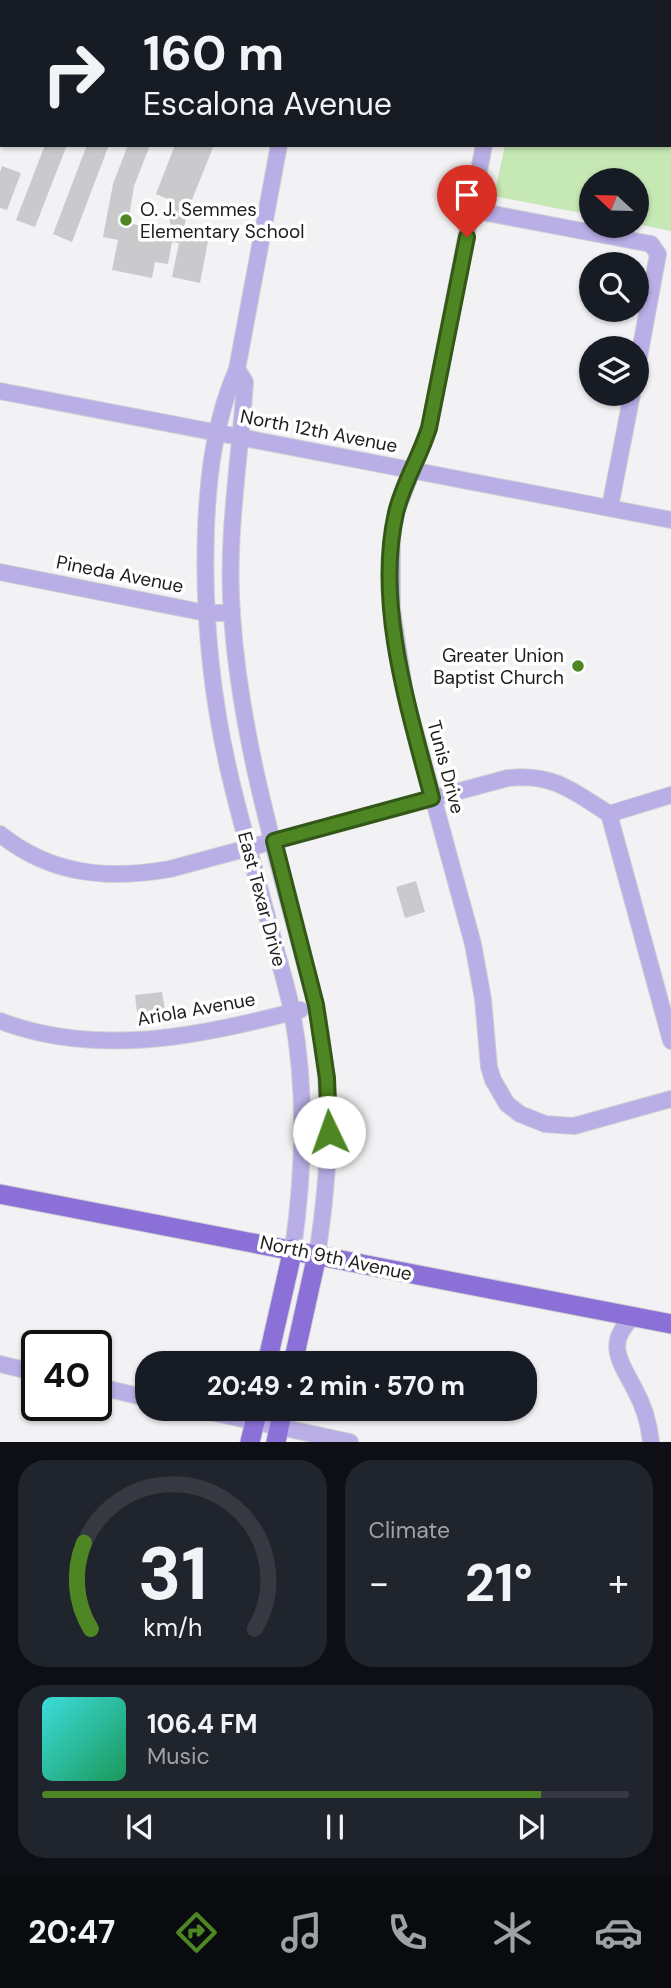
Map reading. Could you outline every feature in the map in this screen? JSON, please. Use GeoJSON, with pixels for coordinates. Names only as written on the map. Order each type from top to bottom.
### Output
{"type":"FeatureCollection","features":[{"type":"Feature","properties":{"kind":"main road","name":"North 9th Avenue"},"geometry":{"type":"LineString","coordinates":[[0,1194],[671,1324]]}},
{"type":"Feature","properties":{"kind":"main road","name":"East Texar Drive"},"geometry":{"type":"LineString","coordinates":[[270,1351],[293,1249]]}},
{"type":"Feature","properties":{"kind":"main road","name":"East Texar Drive"},"geometry":{"type":"LineString","coordinates":[[296,1351],[317,1255]]}},
{"type":"Feature","properties":{"kind":"main road"},"geometry":{"type":"LineString","coordinates":[[250,1442],[255,1421]]}},
{"type":"Feature","properties":{"kind":"street"},"geometry":{"type":"LineString","coordinates":[[237,369],[279,147]]}},
{"type":"Feature","properties":{"kind":"street","name":"Tunis Drive"},"geometry":{"type":"LineString","coordinates":[[484,147],[429,428],[396,512],[392,538],[392,608],[405,695],[473,944],[483,999],[489,1067],[499,1093],[507,1104],[531,1119],[545,1124],[566,1126],[671,1100]]}},
{"type":"Feature","properties":{"kind":"street"},"geometry":{"type":"LineString","coordinates":[[472,210],[656,247],[658,254],[643,336]]}},
{"type":"Feature","properties":{"kind":"street","name":"East Texar Drive"},"geometry":{"type":"LineString","coordinates":[[237,369],[215,433],[207,510],[206,613],[219,727],[292,1012],[303,1114],[302,1164],[293,1249]]}},
{"type":"Feature","properties":{"kind":"street","name":"East Texar Drive"},"geometry":{"type":"LineString","coordinates":[[237,369],[244,382],[232,518],[232,613],[242,711],[316,1005],[327,1078],[329,1132],[324,1208],[317,1255]]}},
{"type":"Feature","properties":{"kind":"street","name":"North 12th Avenue"},"geometry":{"type":"LineString","coordinates":[[0,391],[671,520]]}},
{"type":"Feature","properties":{"kind":"street"},"geometry":{"type":"LineString","coordinates":[[610,507],[630,406]]}},
{"type":"Feature","properties":{"kind":"street","name":"Pineda Avenue"},"geometry":{"type":"LineString","coordinates":[[0,572],[206,613],[232,613]]}},
{"type":"Feature","properties":{"kind":"street"},"geometry":{"type":"LineString","coordinates":[[0,834],[52,864],[116,876],[170,869],[508,778],[535,777],[560,783],[609,814],[671,1041]]}},
{"type":"Feature","properties":{"kind":"street"},"geometry":{"type":"LineString","coordinates":[[609,814],[671,795]]}},
{"type":"Feature","properties":{"kind":"street","name":"Ariola Avenue"},"geometry":{"type":"LineString","coordinates":[[0,1021],[40,1033],[115,1042],[192,1034],[316,1005]]}},
{"type":"Feature","properties":{"kind":"street"},"geometry":{"type":"LineString","coordinates":[[634,1317],[621,1332],[617,1353],[644,1410],[651,1442]]}},
{"type":"Feature","properties":{"kind":"street"},"geometry":{"type":"LineString","coordinates":[[0,1364],[21,1369]]}},
{"type":"Feature","properties":{"kind":"street"},"geometry":{"type":"LineString","coordinates":[[112,1390],[135,1395]]}},
{"type":"Feature","properties":{"kind":"street"},"geometry":{"type":"LineString","coordinates":[[280,1426],[350,1442]]}},
{"type":"Feature","properties":{"kind":"green space"},"geometry":{"type":"Polygon","coordinates":[[[505,147],[671,147],[671,231],[649,226],[649,168],[579,168],[579,213],[494,196],[505,147]]]}},
{"type":"Feature","properties":{"kind":"building"},"geometry":{"type":"Polygon","coordinates":[[[44,147],[66,147],[35,227],[16,220],[44,147]]]}},
{"type":"Feature","properties":{"kind":"building"},"geometry":{"type":"Polygon","coordinates":[[[86,147],[108,147],[72,242],[53,234],[86,147]]]}},
{"type":"Feature","properties":{"kind":"building"},"geometry":{"type":"Polygon","coordinates":[[[127,147],[149,147],[134,186],[128,223],[172,232],[167,208],[170,200],[156,194],[174,147],[213,147],[189,207],[183,231],[209,236],[200,283],[172,277],[179,243],[172,242],[168,264],[155,262],[152,278],[112,270],[118,240],[103,237],[113,184],[127,147]]]}},
{"type":"Feature","properties":{"kind":"building"},"geometry":{"type":"Polygon","coordinates":[[[2,166],[21,173],[7,210],[0,208],[2,166]]]}},
{"type":"Feature","properties":{"kind":"building"},"geometry":{"type":"Polygon","coordinates":[[[416,881],[425,912],[405,918],[396,887],[416,881]]]}},
{"type":"Feature","properties":{"kind":"building"},"geometry":{"type":"Polygon","coordinates":[[[162,992],[165,1010],[137,1013],[135,995],[162,992]]]}},
{"type":"Feature","properties":{"kind":"place","name":"O. J. Semmes Elementary School"},"geometry":{"type":"Point","coordinates":[126,220]}},
{"type":"Feature","properties":{"kind":"place","name":"Greater Union Baptist Church"},"geometry":{"type":"Point","coordinates":[578,666]}},
{"type":"Feature","properties":{"kind":"route"},"geometry":{"type":"LineString","coordinates":[[329,1132],[327,1078],[316,1005],[274,841],[432,798],[396,649],[390,567],[396,512],[429,428],[467,237]]}}]}
